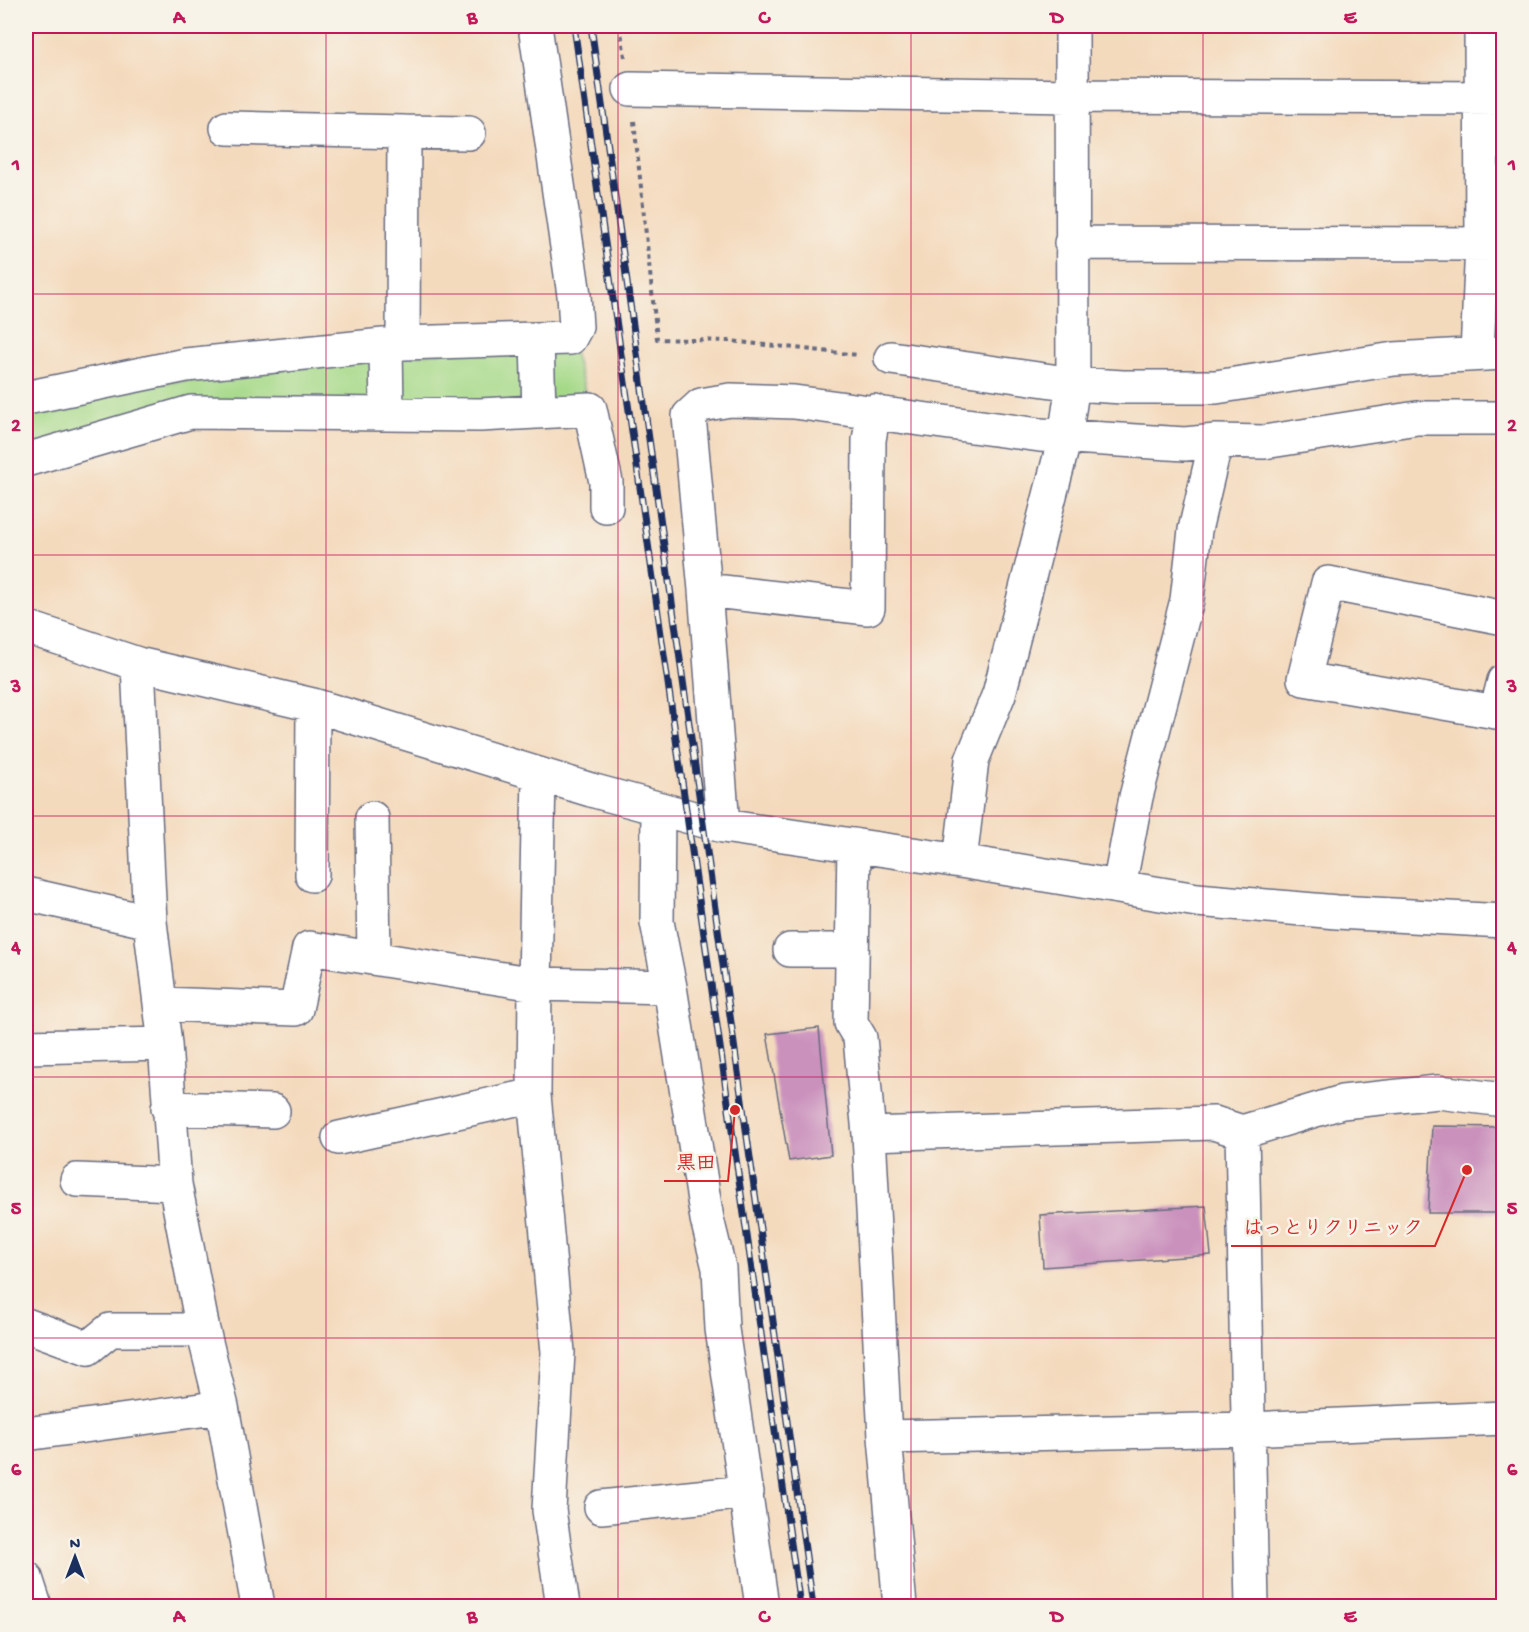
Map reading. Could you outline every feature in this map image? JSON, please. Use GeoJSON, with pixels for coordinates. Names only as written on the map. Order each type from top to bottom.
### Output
{"type":"FeatureCollection","features":[{"type":"Feature","properties":{"kind":"street"},"geometry":{"type":"LineString","coordinates":[[26,398],[186,365],[394,344],[570,338],[576,327],[574,295],[535,26]]}},
{"type":"Feature","properties":{"kind":"street"},"geometry":{"type":"LineString","coordinates":[[960,861],[972,760],[999,694],[1065,437],[1073,384],[1072,26]]}},
{"type":"Feature","properties":{"kind":"street"},"geometry":{"type":"LineString","coordinates":[[891,358],[1073,384],[1123,387],[1216,387],[1394,359],[1490,353],[1493,244],[1492,98],[1481,26]]}},
{"type":"Feature","properties":{"kind":"street"},"geometry":{"type":"LineString","coordinates":[[630,89],[1072,96],[1492,98]]}},
{"type":"Feature","properties":{"kind":"street"},"geometry":{"type":"LineString","coordinates":[[227,128],[469,133]]}},
{"type":"Feature","properties":{"kind":"street"},"geometry":{"type":"LineString","coordinates":[[387,414],[394,344],[404,132]]}},
{"type":"Feature","properties":{"kind":"street"},"geometry":{"type":"LineString","coordinates":[[1071,243],[1493,244]]}},
{"type":"Feature","properties":{"kind":"street"},"geometry":{"type":"LineString","coordinates":[[537,340],[539,412]]}},
{"type":"Feature","properties":{"kind":"street"},"geometry":{"type":"LineString","coordinates":[[186,365],[191,412]]}},
{"type":"Feature","properties":{"kind":"street"},"geometry":{"type":"LineString","coordinates":[[723,826],[705,590],[688,415],[701,405],[730,400],[794,402],[1065,437],[1185,444],[1216,441],[1264,442],[1417,418],[1503,418]]}},
{"type":"Feature","properties":{"kind":"street"},"geometry":{"type":"LineString","coordinates":[[26,460],[191,412],[480,415],[590,409],[606,482],[606,507]]}},
{"type":"Feature","properties":{"kind":"street"},"geometry":{"type":"LineString","coordinates":[[705,590],[868,608],[869,440],[874,411]]}},
{"type":"Feature","properties":{"kind":"street"},"geometry":{"type":"LineString","coordinates":[[1119,887],[1136,797],[1187,600],[1195,530],[1216,441]]}},
{"type":"Feature","properties":{"kind":"street"},"geometry":{"type":"LineString","coordinates":[[1503,618],[1328,583],[1304,679],[1496,712],[1503,681]]}},
{"type":"Feature","properties":{"kind":"street"},"geometry":{"type":"LineString","coordinates":[[26,627],[138,664],[313,705],[539,774],[723,826],[960,861],[1197,900],[1337,912],[1503,921]]}},
{"type":"Feature","properties":{"kind":"street"},"geometry":{"type":"LineString","coordinates":[[138,664],[150,922],[165,1044],[175,1184],[203,1330],[222,1407],[258,1606]]}},
{"type":"Feature","properties":{"kind":"street"},"geometry":{"type":"LineString","coordinates":[[312,875],[313,705]]}},
{"type":"Feature","properties":{"kind":"street"},"geometry":{"type":"LineString","coordinates":[[539,774],[534,1095],[558,1352],[549,1510],[563,1606]]}},
{"type":"Feature","properties":{"kind":"street"},"geometry":{"type":"LineString","coordinates":[[658,809],[657,922],[670,987],[707,1219],[719,1268],[722,1329],[762,1606]]}},
{"type":"Feature","properties":{"kind":"street"},"geometry":{"type":"LineString","coordinates":[[372,818],[374,958]]}},
{"type":"Feature","properties":{"kind":"street"},"geometry":{"type":"LineString","coordinates":[[854,845],[851,1023],[860,1038],[869,1134],[885,1437],[900,1606]]}},
{"type":"Feature","properties":{"kind":"street"},"geometry":{"type":"LineString","coordinates":[[26,894],[150,922]]}},
{"type":"Feature","properties":{"kind":"street"},"geometry":{"type":"LineString","coordinates":[[161,1004],[297,1009],[309,948],[535,984],[670,987]]}},
{"type":"Feature","properties":{"kind":"street"},"geometry":{"type":"LineString","coordinates":[[790,950],[852,950]]}},
{"type":"Feature","properties":{"kind":"street"},"geometry":{"type":"LineString","coordinates":[[26,1047],[165,1044]]}},
{"type":"Feature","properties":{"kind":"street"},"geometry":{"type":"LineString","coordinates":[[869,1134],[1214,1123],[1242,1132],[1342,1102],[1438,1092],[1503,1100]]}},
{"type":"Feature","properties":{"kind":"street"},"geometry":{"type":"LineString","coordinates":[[339,1138],[534,1095]]}},
{"type":"Feature","properties":{"kind":"street"},"geometry":{"type":"LineString","coordinates":[[168,1108],[273,1111]]}},
{"type":"Feature","properties":{"kind":"street"},"geometry":{"type":"LineString","coordinates":[[1242,1132],[1252,1606]]}},
{"type":"Feature","properties":{"kind":"street"},"geometry":{"type":"LineString","coordinates":[[77,1180],[175,1184]]}},
{"type":"Feature","properties":{"kind":"street"},"geometry":{"type":"LineString","coordinates":[[26,1325],[88,1347],[110,1330],[203,1330]]}},
{"type":"Feature","properties":{"kind":"street"},"geometry":{"type":"LineString","coordinates":[[26,1434],[222,1407]]}},
{"type":"Feature","properties":{"kind":"street"},"geometry":{"type":"LineString","coordinates":[[885,1437],[1248,1429],[1503,1418]]}},
{"type":"Feature","properties":{"kind":"street"},"geometry":{"type":"LineString","coordinates":[[601,1507],[747,1492]]}},
{"type":"Feature","properties":{"kind":"street"},"geometry":{"type":"LineString","coordinates":[[26,1578],[35,1606]]}},
{"type":"Feature","properties":{"kind":"path"},"geometry":{"type":"LineString","coordinates":[[620,26],[630,89],[657,339],[730,341],[891,358]]}},
{"type":"Feature","properties":{"kind":"green space"},"geometry":{"type":"Polygon","coordinates":[[[570,338],[590,409],[191,412],[26,460],[26,398],[570,338]]]}},
{"type":"Feature","properties":{"kind":"building"},"geometry":{"type":"Polygon","coordinates":[[[819,1028],[831,1155],[789,1161],[767,1034],[819,1028]]]}},
{"type":"Feature","properties":{"kind":"building"},"geometry":{"type":"Polygon","coordinates":[[[1432,1126],[1504,1127],[1504,1213],[1428,1213],[1432,1126]]]}},
{"type":"Feature","properties":{"kind":"building"},"geometry":{"type":"Polygon","coordinates":[[[1206,1206],[1211,1255],[1043,1267],[1040,1215],[1206,1206]]]}},
{"type":"Feature","properties":{"kind":"railway"},"geometry":{"type":"LineString","coordinates":[[574,26],[800,1606]]}},
{"type":"Feature","properties":{"kind":"railway"},"geometry":{"type":"LineString","coordinates":[[591,26],[813,1606]]}},
{"type":"Feature","properties":{"kind":"place","name":"黒田"},"geometry":{"type":"Point","coordinates":[735,1110]}},
{"type":"Feature","properties":{"kind":"place","name":"はっとりクリニック"},"geometry":{"type":"Point","coordinates":[1467,1170]}}]}
